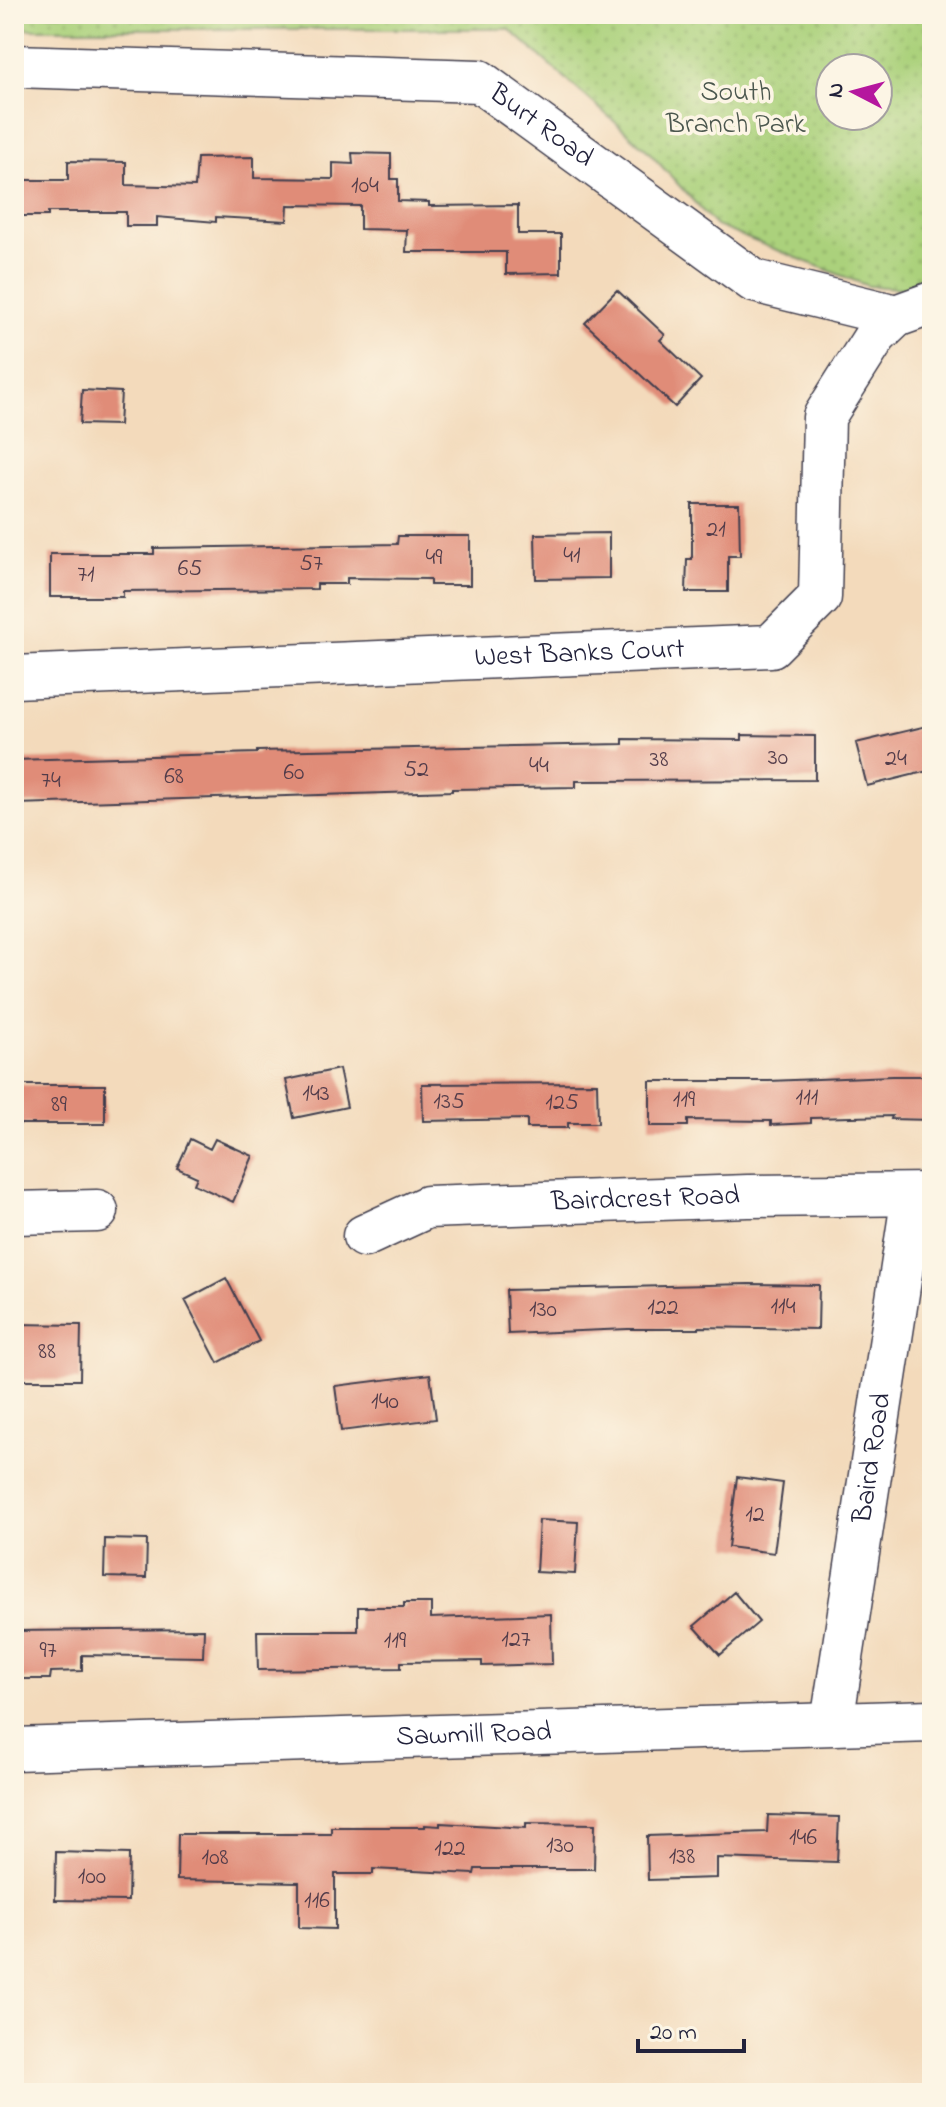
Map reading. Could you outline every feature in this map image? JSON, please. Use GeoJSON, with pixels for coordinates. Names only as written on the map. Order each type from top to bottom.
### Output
{"type":"FeatureCollection","features":[{"type":"Feature","properties":{"kind":"street","name":"Burt Road"},"geometry":{"type":"LineString","coordinates":[[14,66],[479,81],[754,281],[914,309]]}},
{"type":"Feature","properties":{"kind":"street","name":"West Banks Court"},"geometry":{"type":"LineString","coordinates":[[14,677],[771,646],[820,597],[824,417],[876,335],[914,309]]}},
{"type":"Feature","properties":{"kind":"street","name":"Bairdcrest Road"},"geometry":{"type":"LineString","coordinates":[[364,1236],[427,1207],[748,1196],[923,1194]]}},
{"type":"Feature","properties":{"kind":"street","name":"Baird Road"},"geometry":{"type":"LineString","coordinates":[[832,1723],[923,1194]]}},
{"type":"Feature","properties":{"kind":"street"},"geometry":{"type":"LineString","coordinates":[[14,1213],[97,1211]]}},
{"type":"Feature","properties":{"kind":"street","name":"Sawmill Road"},"geometry":{"type":"LineString","coordinates":[[14,1749],[932,1721]]}},
{"type":"Feature","properties":{"kind":"green space","name":"South Branch Park"},"geometry":{"type":"Polygon","coordinates":[[[14,14],[932,14],[932,290],[868,286],[716,226],[647,150],[509,29],[14,27],[14,14]]]}},
{"type":"Feature","properties":{"kind":"building"},"geometry":{"type":"Polygon","coordinates":[[[352,153],[391,154],[391,179],[398,179],[398,201],[429,202],[429,206],[518,205],[518,234],[561,234],[561,273],[506,274],[506,252],[406,252],[407,230],[360,229],[360,206],[288,205],[287,221],[216,217],[216,222],[157,217],[157,226],[126,226],[126,212],[48,212],[48,216],[20,216],[20,180],[68,180],[68,161],[126,162],[126,185],[195,187],[197,158],[254,157],[254,178],[333,179],[333,163],[353,164],[352,153]]]}},
{"type":"Feature","properties":{"kind":"building"},"geometry":{"type":"Polygon","coordinates":[[[617,290],[665,335],[660,340],[701,379],[675,407],[585,323],[617,290]]]}},
{"type":"Feature","properties":{"kind":"building"},"geometry":{"type":"Polygon","coordinates":[[[82,390],[121,392],[119,425],[80,424],[82,390]]]}},
{"type":"Feature","properties":{"kind":"building"},"geometry":{"type":"Polygon","coordinates":[[[692,504],[739,504],[740,556],[728,556],[728,592],[686,592],[687,559],[692,559],[692,504]]]}},
{"type":"Feature","properties":{"kind":"building"},"geometry":{"type":"Polygon","coordinates":[[[609,533],[609,578],[536,579],[535,534],[609,533]]]}},
{"type":"Feature","properties":{"kind":"building"},"geometry":{"type":"Polygon","coordinates":[[[398,536],[470,536],[470,585],[430,585],[430,579],[347,578],[347,584],[317,584],[317,589],[123,591],[123,597],[50,597],[50,554],[154,554],[154,548],[397,544],[398,536]]]}},
{"type":"Feature","properties":{"kind":"building"},"geometry":{"type":"Polygon","coordinates":[[[927,726],[932,748],[932,770],[867,786],[856,743],[927,726]]]}},
{"type":"Feature","properties":{"kind":"building"},"geometry":{"type":"Polygon","coordinates":[[[742,735],[815,736],[815,780],[576,781],[576,787],[16,804],[14,760],[257,751],[623,744],[623,739],[742,740],[742,735]]]}},
{"type":"Feature","properties":{"kind":"building"},"geometry":{"type":"Polygon","coordinates":[[[339,1069],[347,1107],[294,1118],[286,1080],[339,1069]]]}},
{"type":"Feature","properties":{"kind":"building"},"geometry":{"type":"Polygon","coordinates":[[[932,1076],[932,1120],[891,1119],[892,1116],[811,1118],[811,1123],[771,1125],[771,1121],[688,1120],[688,1126],[650,1126],[650,1081],[769,1081],[932,1076]]]}},
{"type":"Feature","properties":{"kind":"building"},"geometry":{"type":"Polygon","coordinates":[[[597,1083],[598,1123],[568,1123],[568,1128],[527,1128],[527,1119],[423,1121],[422,1084],[597,1083]]]}},
{"type":"Feature","properties":{"kind":"building"},"geometry":{"type":"Polygon","coordinates":[[[14,1085],[105,1085],[105,1124],[14,1124],[14,1085]]]}},
{"type":"Feature","properties":{"kind":"building"},"geometry":{"type":"Polygon","coordinates":[[[190,1139],[210,1149],[215,1139],[253,1156],[233,1202],[194,1184],[197,1177],[177,1168],[190,1139]]]}},
{"type":"Feature","properties":{"kind":"building"},"geometry":{"type":"Polygon","coordinates":[[[226,1278],[259,1341],[218,1363],[185,1300],[226,1278]]]}},
{"type":"Feature","properties":{"kind":"building"},"geometry":{"type":"Polygon","coordinates":[[[819,1285],[818,1329],[699,1327],[508,1334],[506,1290],[819,1285]]]}},
{"type":"Feature","properties":{"kind":"building"},"geometry":{"type":"Polygon","coordinates":[[[14,1324],[81,1325],[80,1380],[14,1380],[14,1324]]]}},
{"type":"Feature","properties":{"kind":"building"},"geometry":{"type":"Polygon","coordinates":[[[430,1374],[436,1419],[341,1431],[335,1386],[430,1374]]]}},
{"type":"Feature","properties":{"kind":"building"},"geometry":{"type":"Polygon","coordinates":[[[737,1477],[783,1483],[774,1553],[728,1547],[737,1477]]]}},
{"type":"Feature","properties":{"kind":"building"},"geometry":{"type":"Polygon","coordinates":[[[539,1520],[578,1522],[575,1574],[536,1572],[539,1520]]]}},
{"type":"Feature","properties":{"kind":"building"},"geometry":{"type":"Polygon","coordinates":[[[105,1539],[147,1540],[146,1578],[104,1577],[105,1539]]]}},
{"type":"Feature","properties":{"kind":"building"},"geometry":{"type":"Polygon","coordinates":[[[734,1592],[759,1622],[720,1655],[694,1626],[734,1592]]]}},
{"type":"Feature","properties":{"kind":"building"},"geometry":{"type":"Polygon","coordinates":[[[404,1603],[431,1603],[431,1618],[551,1614],[552,1664],[482,1666],[482,1661],[401,1662],[401,1668],[258,1670],[257,1631],[358,1631],[358,1607],[404,1607],[404,1603]]]}},
{"type":"Feature","properties":{"kind":"building"},"geometry":{"type":"Polygon","coordinates":[[[204,1629],[203,1657],[82,1655],[82,1671],[51,1672],[50,1679],[14,1679],[14,1631],[204,1629]]]}},
{"type":"Feature","properties":{"kind":"building"},"geometry":{"type":"Polygon","coordinates":[[[768,1815],[839,1817],[837,1862],[717,1858],[717,1878],[648,1880],[647,1836],[767,1832],[768,1815]]]}},
{"type":"Feature","properties":{"kind":"building"},"geometry":{"type":"Polygon","coordinates":[[[440,1823],[526,1828],[526,1823],[595,1824],[594,1869],[475,1869],[474,1874],[373,1869],[373,1874],[335,1874],[335,1929],[299,1928],[299,1882],[177,1880],[178,1834],[331,1834],[331,1827],[425,1827],[440,1826],[440,1823]]]}},
{"type":"Feature","properties":{"kind":"building"},"geometry":{"type":"Polygon","coordinates":[[[56,1852],[129,1854],[128,1901],[55,1900],[56,1852]]]}}]}
